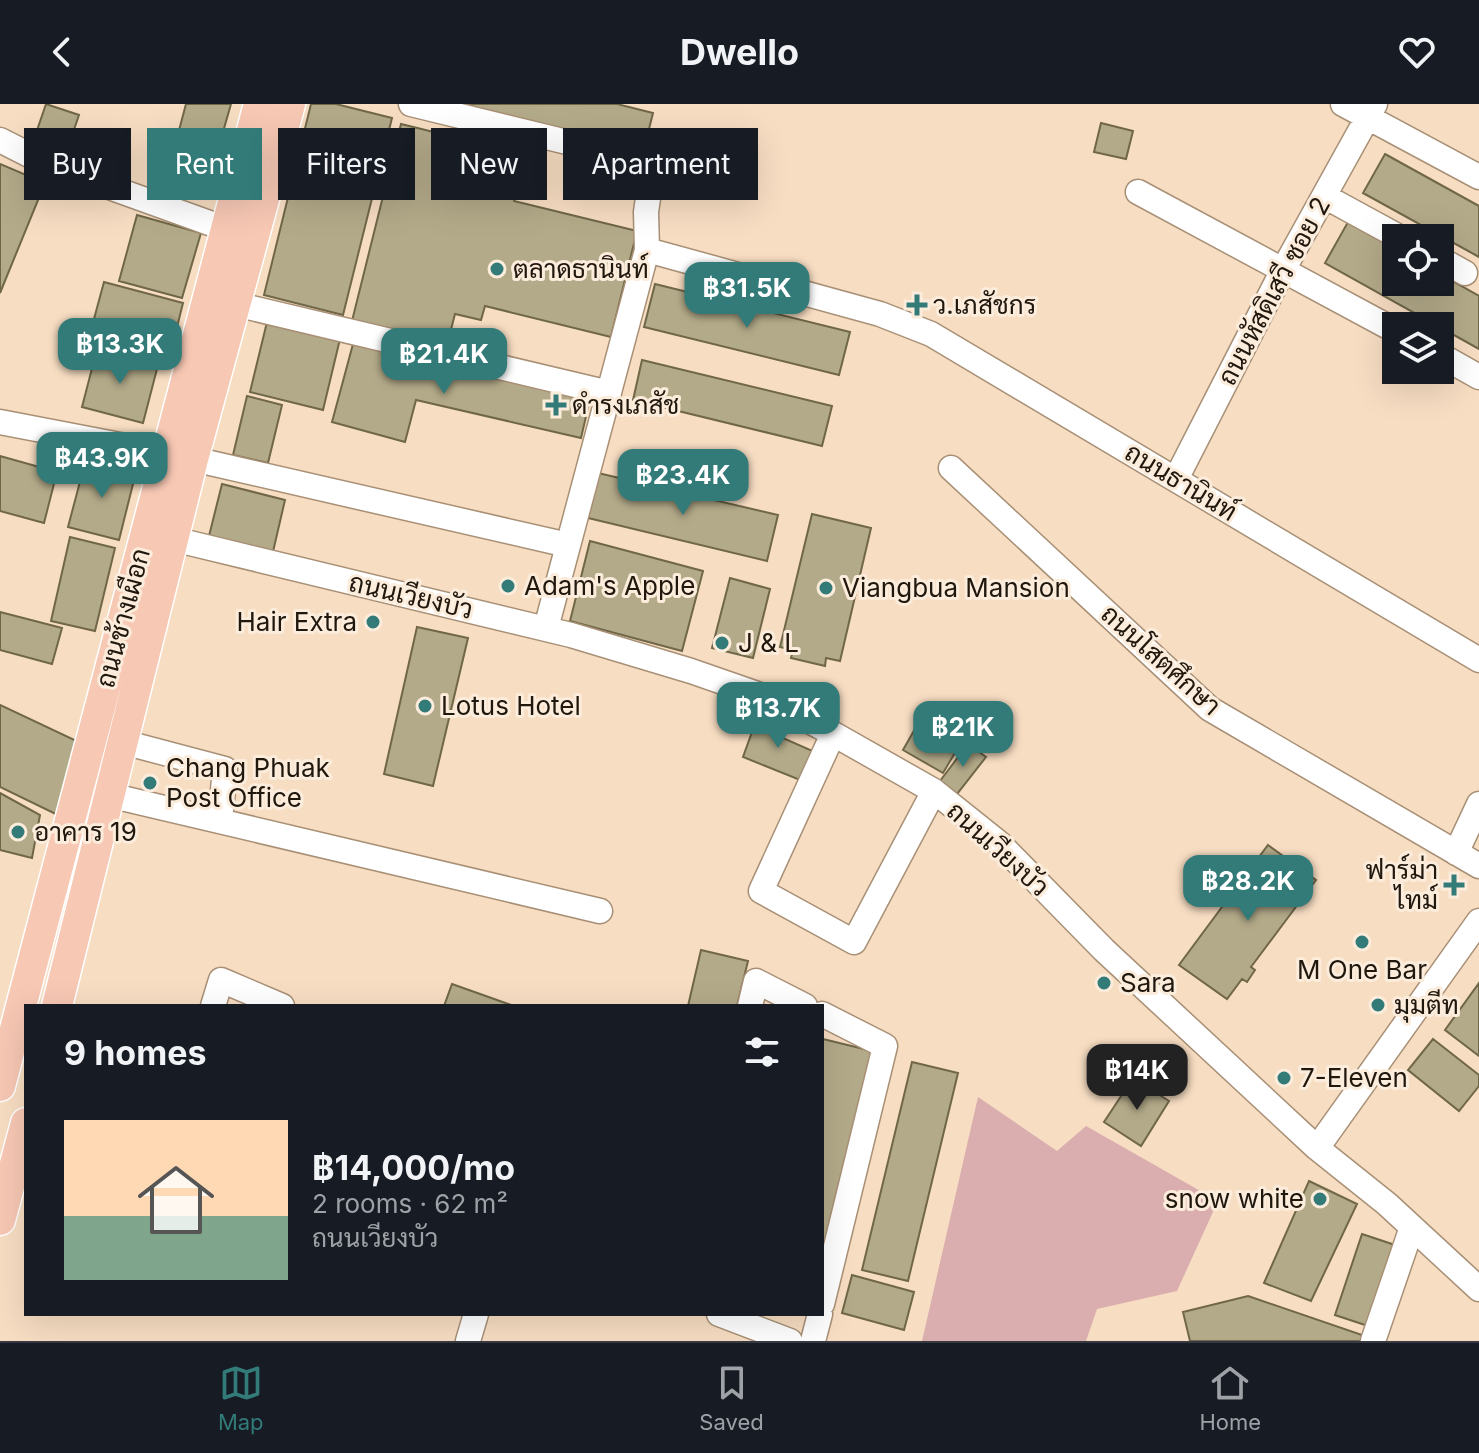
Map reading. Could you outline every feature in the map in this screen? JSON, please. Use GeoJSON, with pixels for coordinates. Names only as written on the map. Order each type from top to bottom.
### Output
{"type":"FeatureCollection","features":[{"type":"Feature","properties":{"kind":"main road","name":"ถนนช้างเผือก"},"geometry":{"type":"LineString","coordinates":[[57,1004],[173,539],[180,456],[226,229],[259,104]]}},
{"type":"Feature","properties":{"kind":"main road","name":"ถนนช้างเผือก"},"geometry":{"type":"LineString","coordinates":[[0,1086],[180,456],[235,304],[290,104]]}},
{"type":"Feature","properties":{"kind":"main road"},"geometry":{"type":"LineString","coordinates":[[0,1220],[24,1130]]}},
{"type":"Feature","properties":{"kind":"street"},"geometry":{"type":"LineString","coordinates":[[411,104],[653,163],[646,212],[647,250],[546,628]]}},
{"type":"Feature","properties":{"kind":"street"},"geometry":{"type":"LineString","coordinates":[[1343,104],[1372,111],[1479,177]]}},
{"type":"Feature","properties":{"kind":"street","name":"ถนนหัสดิเสวี ซอย 2"},"geometry":{"type":"LineString","coordinates":[[1176,479],[1283,270],[1372,111]]}},
{"type":"Feature","properties":{"kind":"street"},"geometry":{"type":"LineString","coordinates":[[0,140],[51,166],[226,229]]}},
{"type":"Feature","properties":{"kind":"street"},"geometry":{"type":"LineString","coordinates":[[1138,192],[1382,323]]}},
{"type":"Feature","properties":{"kind":"street"},"geometry":{"type":"LineString","coordinates":[[1324,196],[1382,228]]}},
{"type":"Feature","properties":{"kind":"street","name":"ถนนธานินท์"},"geometry":{"type":"LineString","coordinates":[[647,250],[880,314],[931,334],[1479,660]]}},
{"type":"Feature","properties":{"kind":"street"},"geometry":{"type":"LineString","coordinates":[[1454,267],[1465,273]]}},
{"type":"Feature","properties":{"kind":"street"},"geometry":{"type":"LineString","coordinates":[[235,304],[609,393]]}},
{"type":"Feature","properties":{"kind":"street"},"geometry":{"type":"LineString","coordinates":[[1454,363],[1479,377]]}},
{"type":"Feature","properties":{"kind":"street"},"geometry":{"type":"LineString","coordinates":[[0,422],[180,456],[568,545]]}},
{"type":"Feature","properties":{"kind":"street","name":"ถนนโสตศึกษา"},"geometry":{"type":"LineString","coordinates":[[951,468],[1210,709],[1479,866]]}},
{"type":"Feature","properties":{"kind":"street","name":"ถนนเวียงบัว"},"geometry":{"type":"LineString","coordinates":[[173,539],[546,628],[691,671],[760,695],[934,791],[999,843],[1104,950],[1317,1148],[1387,1204],[1479,1289]]}},
{"type":"Feature","properties":{"kind":"street"},"geometry":{"type":"LineString","coordinates":[[833,734],[761,891],[854,942],[934,791]]}},
{"type":"Feature","properties":{"kind":"street"},"geometry":{"type":"LineString","coordinates":[[123,742],[225,769],[220,821]]}},
{"type":"Feature","properties":{"kind":"street"},"geometry":{"type":"LineString","coordinates":[[109,795],[600,911]]}},
{"type":"Feature","properties":{"kind":"street"},"geometry":{"type":"LineString","coordinates":[[1456,853],[1479,804]]}},
{"type":"Feature","properties":{"kind":"street"},"geometry":{"type":"LineString","coordinates":[[1317,1148],[1479,921]]}},
{"type":"Feature","properties":{"kind":"street"},"geometry":{"type":"LineString","coordinates":[[214,1004],[221,980],[277,1004]]}},
{"type":"Feature","properties":{"kind":"street"},"geometry":{"type":"LineString","coordinates":[[750,1004],[756,981],[801,1004]]}},
{"type":"Feature","properties":{"kind":"street"},"geometry":{"type":"LineString","coordinates":[[824,1015],[885,1046],[824,1296]]}},
{"type":"Feature","properties":{"kind":"street"},"geometry":{"type":"LineString","coordinates":[[1373,1341],[1412,1227]]}},
{"type":"Feature","properties":{"kind":"street"},"geometry":{"type":"LineString","coordinates":[[468,1341],[475,1316]]}},
{"type":"Feature","properties":{"kind":"street"},"geometry":{"type":"LineString","coordinates":[[724,1316],[790,1341]]}},
{"type":"Feature","properties":{"kind":"street"},"geometry":{"type":"LineString","coordinates":[[813,1341],[819,1316]]}},
{"type":"Feature","properties":{"kind":"shaded area"},"geometry":{"type":"Polygon","coordinates":[[[978,1097],[1057,1151],[1086,1126],[1218,1201],[1177,1291],[1097,1309],[1086,1341],[922,1341],[978,1097]]]}},
{"type":"Feature","properties":{"kind":"building"},"geometry":{"type":"Polygon","coordinates":[[[46,104],[79,115],[75,128],[38,128],[46,104]]]}},
{"type":"Feature","properties":{"kind":"building"},"geometry":{"type":"Polygon","coordinates":[[[186,104],[231,104],[224,128],[180,128],[186,104]]]}},
{"type":"Feature","properties":{"kind":"building"},"geometry":{"type":"Polygon","coordinates":[[[311,104],[336,104],[392,118],[390,128],[305,128],[311,104]]]}},
{"type":"Feature","properties":{"kind":"building"},"geometry":{"type":"Polygon","coordinates":[[[455,104],[617,104],[653,113],[649,128],[563,128],[563,132],[455,104]]]}},
{"type":"Feature","properties":{"kind":"building"},"geometry":{"type":"Polygon","coordinates":[[[1101,123],[1133,131],[1126,159],[1094,152],[1101,123]]]}},
{"type":"Feature","properties":{"kind":"building","name":"ตลาดธานินท์"},"geometry":{"type":"Polygon","coordinates":[[[401,124],[431,131],[431,200],[514,200],[637,231],[611,337],[485,306],[481,320],[455,314],[447,345],[352,321],[382,200],[415,200],[415,128],[400,128],[401,124]]]}},
{"type":"Feature","properties":{"kind":"building"},"geometry":{"type":"Polygon","coordinates":[[[1385,154],[1479,206],[1479,257],[1454,243],[1454,224],[1419,224],[1363,193],[1385,154]]]}},
{"type":"Feature","properties":{"kind":"building"},"geometry":{"type":"Polygon","coordinates":[[[0,164],[24,174],[24,200],[38,200],[0,293],[0,164]]]}},
{"type":"Feature","properties":{"kind":"building"},"geometry":{"type":"Polygon","coordinates":[[[287,200],[372,200],[343,315],[264,295],[287,200]]]}},
{"type":"Feature","properties":{"kind":"building"},"geometry":{"type":"Polygon","coordinates":[[[137,215],[201,233],[182,298],[119,281],[137,215]]]}},
{"type":"Feature","properties":{"kind":"building"},"geometry":{"type":"Polygon","coordinates":[[[1348,222],[1382,241],[1382,295],[1325,263],[1348,222]]]}},
{"type":"Feature","properties":{"kind":"building"},"geometry":{"type":"Polygon","coordinates":[[[104,282],[183,303],[171,351],[91,330],[104,282]]]}},
{"type":"Feature","properties":{"kind":"building"},"geometry":{"type":"Polygon","coordinates":[[[1454,282],[1479,296],[1479,349],[1454,335],[1454,312],[1413,312],[1384,296],[1454,296],[1454,282]]]}},
{"type":"Feature","properties":{"kind":"building"},"geometry":{"type":"Polygon","coordinates":[[[655,284],[850,332],[839,375],[644,327],[655,284]]]}},
{"type":"Feature","properties":{"kind":"building"},"geometry":{"type":"Polygon","coordinates":[[[267,322],[340,339],[323,410],[250,392],[267,322]]]}},
{"type":"Feature","properties":{"kind":"building"},"geometry":{"type":"Polygon","coordinates":[[[353,344],[590,399],[581,438],[416,400],[405,442],[332,422],[353,344]]]}},
{"type":"Feature","properties":{"kind":"building"},"geometry":{"type":"Polygon","coordinates":[[[97,349],[158,365],[143,423],[82,407],[97,349]]]}},
{"type":"Feature","properties":{"kind":"building"},"geometry":{"type":"Polygon","coordinates":[[[642,360],[832,406],[822,446],[633,400],[642,360]]]}},
{"type":"Feature","properties":{"kind":"building"},"geometry":{"type":"Polygon","coordinates":[[[247,396],[282,405],[268,463],[233,455],[247,396]]]}},
{"type":"Feature","properties":{"kind":"building"},"geometry":{"type":"Polygon","coordinates":[[[0,456],[57,472],[44,523],[0,511],[0,456]]]}},
{"type":"Feature","properties":{"kind":"building"},"geometry":{"type":"Polygon","coordinates":[[[86,459],[136,472],[119,540],[68,527],[86,459]]]}},
{"type":"Feature","properties":{"kind":"building"},"geometry":{"type":"Polygon","coordinates":[[[598,473],[778,515],[767,561],[588,518],[598,473]]]}},
{"type":"Feature","properties":{"kind":"building"},"geometry":{"type":"Polygon","coordinates":[[[222,484],[285,500],[272,556],[208,540],[222,484]]]}},
{"type":"Feature","properties":{"kind":"building","name":"Viangbua Mansion"},"geometry":{"type":"Polygon","coordinates":[[[812,514],[871,528],[840,661],[826,658],[825,666],[791,658],[793,650],[780,647],[812,514]]]}},
{"type":"Feature","properties":{"kind":"building"},"geometry":{"type":"Polygon","coordinates":[[[70,537],[115,548],[95,631],[51,621],[70,537]]]}},
{"type":"Feature","properties":{"kind":"building"},"geometry":{"type":"Polygon","coordinates":[[[590,541],[703,571],[682,651],[570,621],[590,541]]]}},
{"type":"Feature","properties":{"kind":"building"},"geometry":{"type":"Polygon","coordinates":[[[730,578],[770,589],[753,658],[712,648],[730,578]]]}},
{"type":"Feature","properties":{"kind":"building"},"geometry":{"type":"Polygon","coordinates":[[[0,612],[62,628],[52,664],[0,650],[0,612]]]}},
{"type":"Feature","properties":{"kind":"building","name":"Lotus Hotel"},"geometry":{"type":"Polygon","coordinates":[[[417,627],[468,638],[433,786],[384,774],[417,627]]]}},
{"type":"Feature","properties":{"kind":"building"},"geometry":{"type":"Polygon","coordinates":[[[0,705],[83,744],[64,818],[0,787],[0,705]]]}},
{"type":"Feature","properties":{"kind":"building"},"geometry":{"type":"Polygon","coordinates":[[[760,710],[781,720],[776,735],[817,753],[805,782],[743,757],[760,710]]]}},
{"type":"Feature","properties":{"kind":"building"},"geometry":{"type":"Polygon","coordinates":[[[924,713],[965,736],[943,773],[903,750],[924,713]]]}},
{"type":"Feature","properties":{"kind":"building"},"geometry":{"type":"Polygon","coordinates":[[[968,744],[986,757],[957,794],[940,781],[968,744]]]}},
{"type":"Feature","properties":{"kind":"building","name":"อาคาร 19"},"geometry":{"type":"Polygon","coordinates":[[[0,793],[40,815],[32,858],[0,850],[0,793]]]}},
{"type":"Feature","properties":{"kind":"building"},"geometry":{"type":"Polygon","coordinates":[[[1268,845],[1316,880],[1251,967],[1255,970],[1247,982],[1242,979],[1227,999],[1179,965],[1268,845]]]}},
{"type":"Feature","properties":{"kind":"building"},"geometry":{"type":"Polygon","coordinates":[[[701,950],[748,961],[737,1004],[688,1004],[701,950]]]}},
{"type":"Feature","properties":{"kind":"building"},"geometry":{"type":"Polygon","coordinates":[[[1479,983],[1479,1056],[1445,1030],[1479,983]]]}},
{"type":"Feature","properties":{"kind":"building"},"geometry":{"type":"Polygon","coordinates":[[[452,984],[508,1004],[445,1004],[452,984]]]}},
{"type":"Feature","properties":{"kind":"building"},"geometry":{"type":"Polygon","coordinates":[[[824,1039],[872,1051],[824,1245],[824,1039]]]}},
{"type":"Feature","properties":{"kind":"building"},"geometry":{"type":"Polygon","coordinates":[[[1433,1039],[1479,1075],[1479,1086],[1459,1111],[1408,1070],[1433,1039]]]}},
{"type":"Feature","properties":{"kind":"building"},"geometry":{"type":"Polygon","coordinates":[[[912,1062],[958,1073],[908,1281],[862,1270],[912,1062]]]}},
{"type":"Feature","properties":{"kind":"building"},"geometry":{"type":"Polygon","coordinates":[[[1133,1078],[1169,1101],[1141,1146],[1104,1122],[1133,1078]]]}},
{"type":"Feature","properties":{"kind":"building"},"geometry":{"type":"Polygon","coordinates":[[[1309,1181],[1357,1204],[1311,1301],[1264,1283],[1309,1181]]]}},
{"type":"Feature","properties":{"kind":"building"},"geometry":{"type":"Polygon","coordinates":[[[1362,1234],[1395,1245],[1368,1326],[1335,1315],[1362,1234]]]}},
{"type":"Feature","properties":{"kind":"building"},"geometry":{"type":"Polygon","coordinates":[[[852,1275],[914,1292],[904,1330],[842,1313],[852,1275]]]}},
{"type":"Feature","properties":{"kind":"building"},"geometry":{"type":"Polygon","coordinates":[[[1248,1296],[1368,1337],[1366,1341],[1190,1341],[1183,1312],[1248,1296]]]}},
{"type":"Feature","properties":{"kind":"place","name":"ตลาดธานินท์"},"geometry":{"type":"Point","coordinates":[497,269]}},
{"type":"Feature","properties":{"kind":"place","name":"ว.เภสัชกร"},"geometry":{"type":"Point","coordinates":[917,305]}},
{"type":"Feature","properties":{"kind":"place","name":"ดำรงเภสัช"},"geometry":{"type":"Point","coordinates":[556,405]}},
{"type":"Feature","properties":{"kind":"place","name":"Adam's Apple"},"geometry":{"type":"Point","coordinates":[508,586]}},
{"type":"Feature","properties":{"kind":"place","name":"Viangbua Mansion"},"geometry":{"type":"Point","coordinates":[826,588]}},
{"type":"Feature","properties":{"kind":"place","name":"Hair Extra"},"geometry":{"type":"Point","coordinates":[373,622]}},
{"type":"Feature","properties":{"kind":"place","name":"J & L"},"geometry":{"type":"Point","coordinates":[722,643]}},
{"type":"Feature","properties":{"kind":"place","name":"Lotus Hotel"},"geometry":{"type":"Point","coordinates":[425,706]}},
{"type":"Feature","properties":{"kind":"place","name":"Chang Phuak Post Office"},"geometry":{"type":"Point","coordinates":[150,783]}},
{"type":"Feature","properties":{"kind":"place","name":"อาคาร 19"},"geometry":{"type":"Point","coordinates":[18,832]}},
{"type":"Feature","properties":{"kind":"place","name":"ฟาร์ม่า ไทม์"},"geometry":{"type":"Point","coordinates":[1454,885]}},
{"type":"Feature","properties":{"kind":"place","name":"M One Bar"},"geometry":{"type":"Point","coordinates":[1362,942]}},
{"type":"Feature","properties":{"kind":"place","name":"Sara"},"geometry":{"type":"Point","coordinates":[1104,983]}},
{"type":"Feature","properties":{"kind":"place","name":"มุมตีท"},"geometry":{"type":"Point","coordinates":[1378,1005]}},
{"type":"Feature","properties":{"kind":"place","name":"7-Eleven"},"geometry":{"type":"Point","coordinates":[1284,1078]}},
{"type":"Feature","properties":{"kind":"place","name":"snow white"},"geometry":{"type":"Point","coordinates":[1320,1199]}}]}
